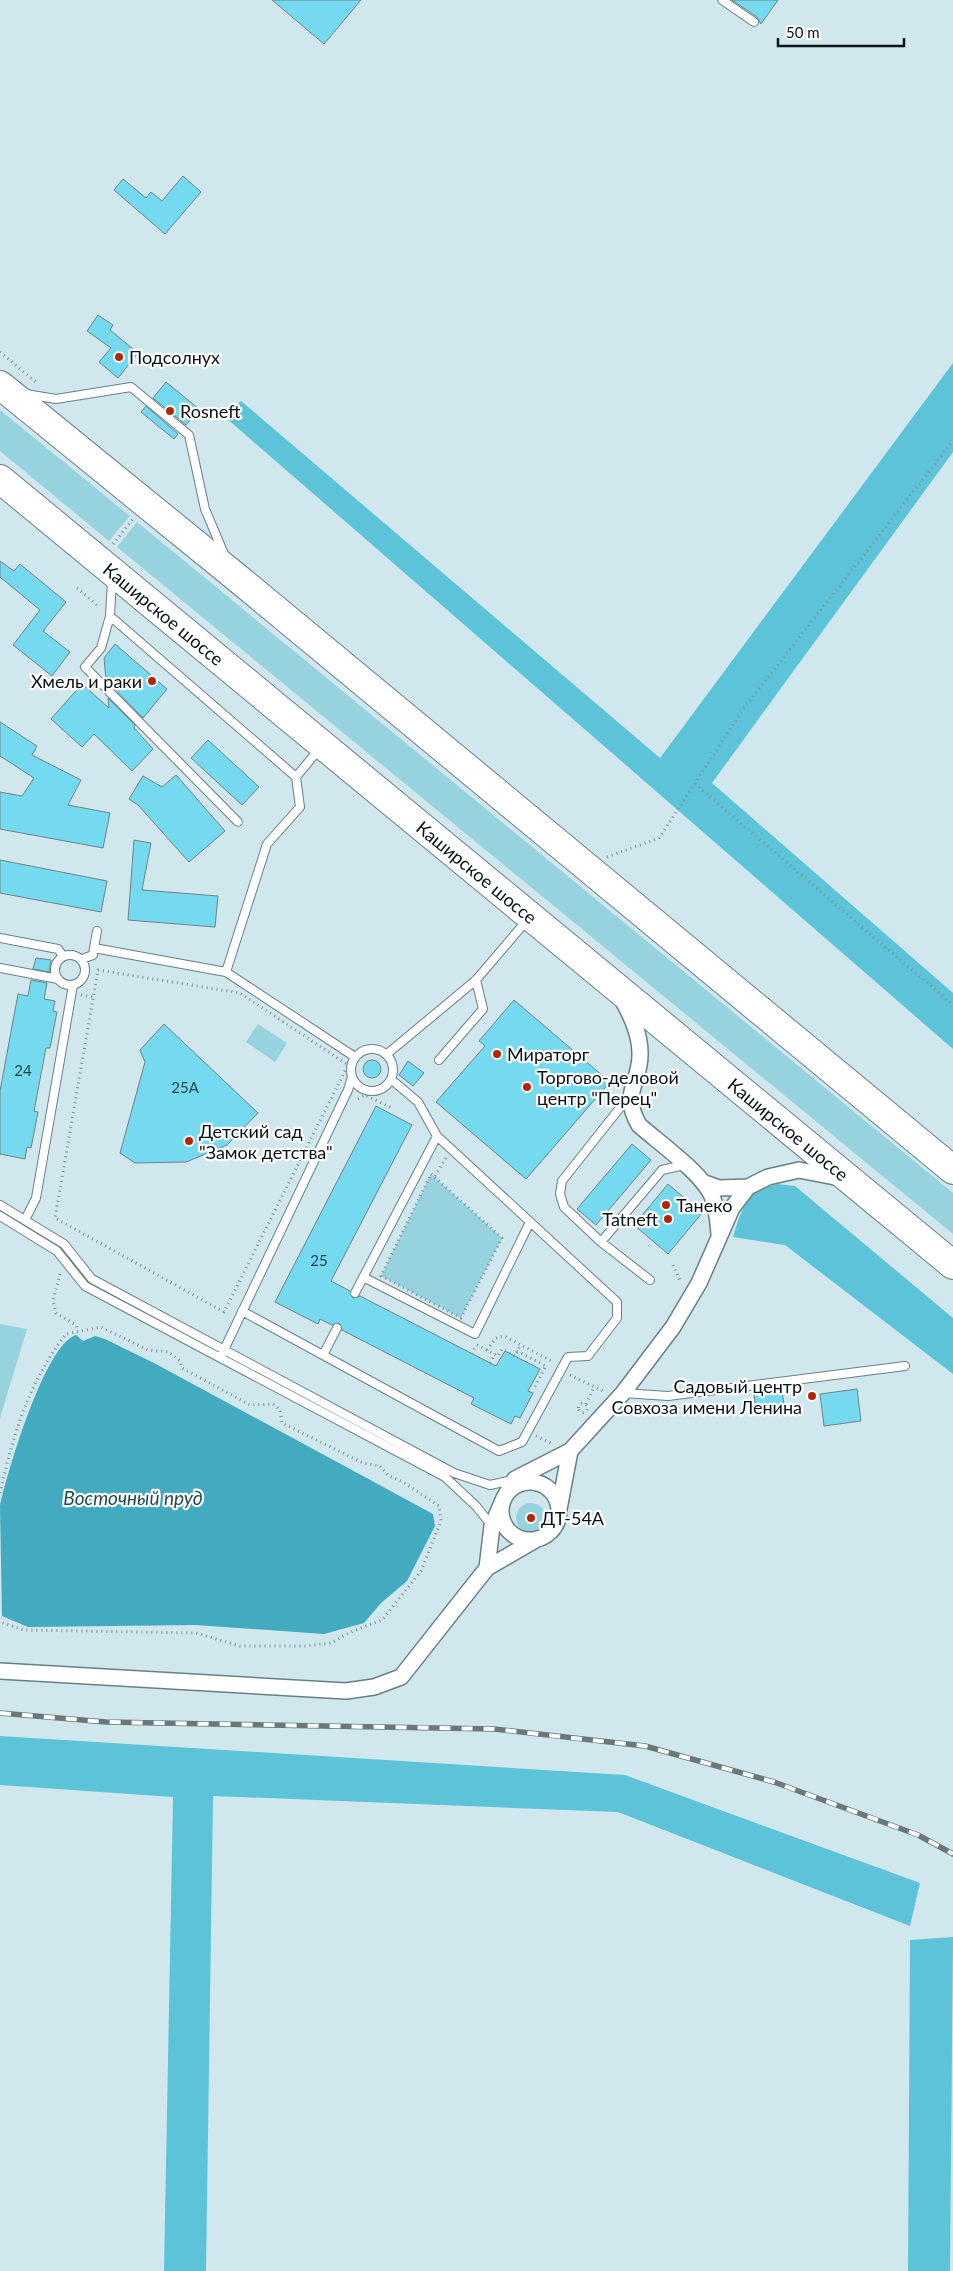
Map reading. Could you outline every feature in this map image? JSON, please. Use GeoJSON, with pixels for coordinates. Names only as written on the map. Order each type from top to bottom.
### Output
{"type":"FeatureCollection","features":[{"type":"Feature","properties":{"kind":"highway"},"geometry":{"type":"LineString","coordinates":[[0,384],[953,1170]]}},
{"type":"Feature","properties":{"kind":"highway","name":"Каширское шоссе"},"geometry":{"type":"LineString","coordinates":[[0,479],[616,986],[846,1179],[953,1265]]}},
{"type":"Feature","properties":{"kind":"street"},"geometry":{"type":"LineString","coordinates":[[616,986],[635,1024],[640,1054],[630,1103],[639,1125],[705,1183],[719,1188],[748,1187],[768,1177],[799,1170],[846,1179]]}},
{"type":"Feature","properties":{"kind":"street"},"geometry":{"type":"LineString","coordinates":[[705,1183],[712,1196],[716,1210],[719,1238]]}},
{"type":"Feature","properties":{"kind":"street"},"geometry":{"type":"LineString","coordinates":[[487,1568],[492,1526],[504,1498],[515,1479],[570,1451],[616,1393],[673,1327],[699,1284],[732,1208],[748,1187]]}},
{"type":"Feature","properties":{"kind":"street"},"geometry":{"type":"LineString","coordinates":[[0,1671],[346,1691],[374,1687],[401,1677],[487,1568],[553,1528],[559,1509],[570,1451]]}},
{"type":"Feature","properties":{"kind":"street"},"geometry":{"type":"LineString","coordinates":[[537,1539],[528,1540],[511,1532],[501,1516],[504,1498],[517,1485],[536,1482],[552,1492],[559,1509]]}},
{"type":"Feature","properties":{"kind":"lane"},"geometry":{"type":"LineString","coordinates":[[722,0],[754,22]]}},
{"type":"Feature","properties":{"kind":"lane"},"geometry":{"type":"LineString","coordinates":[[0,384],[27,394],[56,399],[130,387],[189,435],[205,509],[220,546],[241,581]]}},
{"type":"Feature","properties":{"kind":"lane"},"geometry":{"type":"LineString","coordinates":[[113,571],[110,616],[101,648],[85,667],[238,822]]}},
{"type":"Feature","properties":{"kind":"lane"},"geometry":{"type":"LineString","coordinates":[[110,616],[296,777],[300,807],[267,844],[226,972]]}},
{"type":"Feature","properties":{"kind":"lane"},"geometry":{"type":"LineString","coordinates":[[296,777],[323,744]]}},
{"type":"Feature","properties":{"kind":"lane"},"geometry":{"type":"LineString","coordinates":[[262,857],[271,860]]}},
{"type":"Feature","properties":{"kind":"lane"},"geometry":{"type":"LineString","coordinates":[[387,1054],[476,980],[531,916]]}},
{"type":"Feature","properties":{"kind":"lane"},"geometry":{"type":"LineString","coordinates":[[82,960],[93,955],[97,931]]}},
{"type":"Feature","properties":{"kind":"lane"},"geometry":{"type":"LineString","coordinates":[[0,938],[58,949],[62,956]]}},
{"type":"Feature","properties":{"kind":"lane"},"geometry":{"type":"LineString","coordinates":[[94,948],[226,972],[355,1057]]}},
{"type":"Feature","properties":{"kind":"lane"},"geometry":{"type":"LineString","coordinates":[[0,968],[58,979],[64,984],[73,985],[83,979],[86,972],[82,960],[76,955],[62,956]]}},
{"type":"Feature","properties":{"kind":"lane"},"geometry":{"type":"LineString","coordinates":[[58,979],[55,967],[62,956]]}},
{"type":"Feature","properties":{"kind":"lane"},"geometry":{"type":"LineString","coordinates":[[439,1060],[483,1009],[476,980]]}},
{"type":"Feature","properties":{"kind":"lane"},"geometry":{"type":"LineString","coordinates":[[25,1220],[36,1198],[73,985]]}},
{"type":"Feature","properties":{"kind":"lane"},"geometry":{"type":"LineString","coordinates":[[220,1358],[348,1090],[352,1077],[352,1063],[355,1057],[367,1049],[381,1050],[387,1054],[394,1066],[392,1080],[381,1089],[367,1091],[361,1088],[352,1077]]}},
{"type":"Feature","properties":{"kind":"lane"},"geometry":{"type":"LineString","coordinates":[[242,1311],[499,1451],[522,1442],[568,1357],[588,1356],[617,1318],[617,1302],[451,1150],[437,1136],[418,1102],[392,1080]]}},
{"type":"Feature","properties":{"kind":"lane"},"geometry":{"type":"LineString","coordinates":[[631,1094],[562,1180],[560,1194],[564,1206],[601,1242],[650,1280]]}},
{"type":"Feature","properties":{"kind":"lane"},"geometry":{"type":"LineString","coordinates":[[355,1293],[437,1136]]}},
{"type":"Feature","properties":{"kind":"lane"},"geometry":{"type":"LineString","coordinates":[[601,1242],[662,1170],[684,1165]]}},
{"type":"Feature","properties":{"kind":"lane"},"geometry":{"type":"LineString","coordinates":[[0,1205],[64,1244],[92,1279],[454,1473],[490,1485],[515,1479]]}},
{"type":"Feature","properties":{"kind":"lane"},"geometry":{"type":"LineString","coordinates":[[0,1216],[57,1251],[85,1286],[446,1477],[464,1493],[492,1526]]}},
{"type":"Feature","properties":{"kind":"lane"},"geometry":{"type":"LineString","coordinates":[[363,1277],[475,1334],[530,1222]]}},
{"type":"Feature","properties":{"kind":"lane"},"geometry":{"type":"LineString","coordinates":[[323,1355],[337,1328]]}},
{"type":"Feature","properties":{"kind":"lane"},"geometry":{"type":"LineString","coordinates":[[616,1393],[668,1396],[905,1366]]}},
{"type":"Feature","properties":{"kind":"path"},"geometry":{"type":"LineString","coordinates":[[583,866],[659,838],[744,708],[953,441]]}},
{"type":"Feature","properties":{"kind":"path"},"geometry":{"type":"LineString","coordinates":[[113,544],[133,519]]}},
{"type":"Feature","properties":{"kind":"path"},"geometry":{"type":"LineString","coordinates":[[77,588],[110,616]]}},
{"type":"Feature","properties":{"kind":"path"},"geometry":{"type":"LineString","coordinates":[[695,784],[953,1005]]}},
{"type":"Feature","properties":{"kind":"path"},"geometry":{"type":"LineString","coordinates":[[98,970],[240,993],[348,1065],[224,1312],[55,1218],[98,970]]}},
{"type":"Feature","properties":{"kind":"path"},"geometry":{"type":"LineString","coordinates":[[434,1176],[502,1238],[461,1318],[381,1276],[432,1174],[434,1176],[451,1150]]}},
{"type":"Feature","properties":{"kind":"path"},"geometry":{"type":"LineString","coordinates":[[59,1268],[60,1278],[53,1301],[56,1313],[76,1325],[78,1331]]}},
{"type":"Feature","properties":{"kind":"path"},"geometry":{"type":"LineString","coordinates":[[0,1493],[8,1459],[26,1401],[48,1357],[66,1334],[101,1327],[148,1350],[169,1352],[180,1361],[182,1368],[250,1405],[273,1404],[280,1410],[282,1423],[363,1463],[380,1466],[388,1476],[420,1491],[439,1506],[441,1521],[421,1571],[382,1620],[353,1631],[330,1643],[305,1646],[240,1646],[196,1633],[24,1630],[0,1622]]}},
{"type":"Feature","properties":{"kind":"path"},"geometry":{"type":"LineString","coordinates":[[521,1344],[515,1356],[502,1349],[498,1356],[487,1350],[496,1338],[504,1336],[521,1344],[549,1358],[555,1366]]}},
{"type":"Feature","properties":{"kind":"path"},"geometry":{"type":"LineString","coordinates":[[472,1354],[474,1350]]}},
{"type":"Feature","properties":{"kind":"path"},"geometry":{"type":"LineString","coordinates":[[517,1351],[546,1366],[533,1390]]}},
{"type":"Feature","properties":{"kind":"path"},"geometry":{"type":"LineString","coordinates":[[490,1363],[495,1354]]}},
{"type":"Feature","properties":{"kind":"path"},"geometry":{"type":"LineString","coordinates":[[573,1377],[594,1387],[616,1393]]}},
{"type":"Feature","properties":{"kind":"path"},"geometry":{"type":"LineString","coordinates":[[586,1404],[594,1387]]}},
{"type":"Feature","properties":{"kind":"shaded area"},"geometry":{"type":"Polygon","coordinates":[[[953,363],[953,452],[712,783],[953,993],[953,1049],[225,417],[241,401],[660,758],[953,363]]]}},
{"type":"Feature","properties":{"kind":"shaded area"},"geometry":{"type":"Polygon","coordinates":[[[0,410],[130,516],[109,541],[0,451],[0,410]]]}},
{"type":"Feature","properties":{"kind":"shaded area"},"geometry":{"type":"Polygon","coordinates":[[[137,522],[953,1193],[953,1234],[117,547],[137,522]]]}},
{"type":"Feature","properties":{"kind":"shaded area"},"geometry":{"type":"Polygon","coordinates":[[[258,1024],[287,1043],[275,1062],[246,1042],[258,1024]]]}},
{"type":"Feature","properties":{"kind":"shaded area"},"geometry":{"type":"Polygon","coordinates":[[[431,1174],[502,1238],[461,1318],[381,1276],[431,1174]]]}},
{"type":"Feature","properties":{"kind":"shaded area"},"geometry":{"type":"Polygon","coordinates":[[[777,1184],[795,1186],[953,1318],[953,1374],[785,1245],[733,1237],[748,1200],[758,1190],[777,1184]]]}},
{"type":"Feature","properties":{"kind":"shaded area"},"geometry":{"type":"Polygon","coordinates":[[[0,1324],[27,1329],[0,1418],[0,1324]]]}},
{"type":"Feature","properties":{"kind":"shaded area"},"geometry":{"type":"Polygon","coordinates":[[[531,1503],[537,1504],[545,1512],[545,1524],[537,1532],[531,1533],[525,1532],[517,1524],[516,1518],[517,1512],[525,1504],[531,1503]]]}},
{"type":"Feature","properties":{"kind":"shaded area"},"geometry":{"type":"Polygon","coordinates":[[[0,1736],[625,1775],[920,1883],[910,1926],[618,1812],[213,1796],[206,2271],[164,2271],[173,1797],[0,1785],[0,1736]]]}},
{"type":"Feature","properties":{"kind":"shaded area"},"geometry":{"type":"Polygon","coordinates":[[[953,1937],[950,2271],[908,2271],[910,1940],[953,1937]]]}},
{"type":"Feature","properties":{"kind":"water","name":"Восточный пруд"},"geometry":{"type":"Polygon","coordinates":[[[76,1335],[83,1341],[95,1336],[105,1339],[154,1363],[433,1514],[435,1526],[407,1581],[381,1603],[364,1623],[324,1634],[195,1625],[28,1627],[2,1616],[0,1506],[10,1467],[40,1384],[52,1361],[64,1344],[76,1335]]]}},
{"type":"Feature","properties":{"kind":"building"},"geometry":{"type":"Polygon","coordinates":[[[272,0],[361,0],[324,44],[272,0]]]}},
{"type":"Feature","properties":{"kind":"building"},"geometry":{"type":"Polygon","coordinates":[[[732,0],[778,0],[761,24],[757,17],[732,0]]]}},
{"type":"Feature","properties":{"kind":"building"},"geometry":{"type":"Polygon","coordinates":[[[183,176],[201,192],[165,234],[114,190],[123,179],[146,198],[151,192],[162,201],[183,176]]]}},
{"type":"Feature","properties":{"kind":"building"},"geometry":{"type":"Polygon","coordinates":[[[98,315],[113,325],[110,330],[138,353],[118,378],[99,362],[111,348],[87,331],[98,315]]]}},
{"type":"Feature","properties":{"kind":"building"},"geometry":{"type":"Polygon","coordinates":[[[166,382],[199,409],[186,425],[153,398],[166,382]]]}},
{"type":"Feature","properties":{"kind":"building"},"geometry":{"type":"Polygon","coordinates":[[[146,406],[178,434],[174,439],[141,412],[146,406]]]}},
{"type":"Feature","properties":{"kind":"building"},"geometry":{"type":"Polygon","coordinates":[[[0,561],[14,571],[20,564],[66,602],[43,631],[70,652],[52,676],[13,645],[40,610],[0,577],[0,561]]]}},
{"type":"Feature","properties":{"kind":"building"},"geometry":{"type":"Polygon","coordinates":[[[115,644],[167,689],[143,718],[106,680],[104,658],[115,644]]]}},
{"type":"Feature","properties":{"kind":"building"},"geometry":{"type":"Polygon","coordinates":[[[82,684],[109,708],[108,698],[135,725],[134,728],[153,749],[132,771],[94,734],[82,747],[51,719],[82,684]]]}},
{"type":"Feature","properties":{"kind":"building"},"geometry":{"type":"Polygon","coordinates":[[[0,722],[37,746],[32,755],[81,780],[68,805],[110,813],[103,848],[0,829],[0,792],[22,796],[34,778],[0,756],[0,722]]]}},
{"type":"Feature","properties":{"kind":"building"},"geometry":{"type":"Polygon","coordinates":[[[208,740],[259,787],[242,805],[191,758],[208,740]]]}},
{"type":"Feature","properties":{"kind":"building"},"geometry":{"type":"Polygon","coordinates":[[[176,775],[225,831],[189,862],[138,805],[129,799],[143,776],[162,787],[176,775]]]}},
{"type":"Feature","properties":{"kind":"building"},"geometry":{"type":"Polygon","coordinates":[[[134,840],[151,843],[142,890],[218,896],[215,927],[128,920],[134,840]]]}},
{"type":"Feature","properties":{"kind":"building"},"geometry":{"type":"Polygon","coordinates":[[[0,860],[107,881],[101,912],[0,893],[0,860]]]}},
{"type":"Feature","properties":{"kind":"building"},"geometry":{"type":"Polygon","coordinates":[[[36,958],[51,960],[49,972],[33,969],[36,958]]]}},
{"type":"Feature","properties":{"kind":"building"},"geometry":{"type":"Polygon","coordinates":[[[31,980],[47,983],[44,999],[55,1001],[53,1011],[57,1012],[50,1048],[46,1048],[34,1111],[38,1112],[31,1148],[27,1147],[25,1159],[0,1154],[0,1091],[18,994],[28,996],[31,980]]]}},
{"type":"Feature","properties":{"kind":"building","name":"Торгово-деловой центр \"Перец\""},"geometry":{"type":"Polygon","coordinates":[[[514,1000],[610,1082],[526,1179],[436,1102],[485,1046],[479,1041],[514,1000]]]}},
{"type":"Feature","properties":{"kind":"building"},"geometry":{"type":"Polygon","coordinates":[[[164,1024],[258,1113],[227,1145],[186,1162],[135,1163],[120,1153],[145,1062],[140,1050],[164,1024]]]}},
{"type":"Feature","properties":{"kind":"building"},"geometry":{"type":"Polygon","coordinates":[[[372,1060],[378,1063],[381,1069],[378,1075],[372,1078],[366,1075],[363,1069],[366,1063],[372,1060]]]}},
{"type":"Feature","properties":{"kind":"building"},"geometry":{"type":"Polygon","coordinates":[[[408,1061],[424,1073],[413,1086],[399,1075],[408,1061]]]}},
{"type":"Feature","properties":{"kind":"building"},"geometry":{"type":"Polygon","coordinates":[[[376,1106],[412,1125],[331,1281],[350,1291],[353,1298],[360,1296],[496,1366],[505,1351],[540,1369],[528,1391],[533,1393],[520,1418],[515,1416],[511,1424],[471,1404],[474,1398],[342,1330],[339,1323],[332,1325],[320,1319],[318,1324],[275,1302],[376,1106]]]}},
{"type":"Feature","properties":{"kind":"building"},"geometry":{"type":"Polygon","coordinates":[[[632,1144],[651,1160],[596,1225],[577,1209],[632,1144]]]}},
{"type":"Feature","properties":{"kind":"building","name":"Tatneft"},"geometry":{"type":"Polygon","coordinates":[[[668,1184],[702,1213],[668,1254],[634,1225],[668,1184]]]}},
{"type":"Feature","properties":{"kind":"building"},"geometry":{"type":"Polygon","coordinates":[[[857,1389],[861,1421],[824,1426],[820,1394],[857,1389]]]}},
{"type":"Feature","properties":{"kind":"building"},"geometry":{"type":"Polygon","coordinates":[[[782,1391],[784,1404],[756,1408],[754,1395],[782,1391]]]}},
{"type":"Feature","properties":{"kind":"railway"},"geometry":{"type":"LineString","coordinates":[[0,1713],[106,1722],[494,1729],[645,1746],[774,1782],[918,1835],[953,1854]]}},
{"type":"Feature","properties":{"kind":"place","name":"Подсолнух"},"geometry":{"type":"Point","coordinates":[119,357]}},
{"type":"Feature","properties":{"kind":"place","name":"Rosneft"},"geometry":{"type":"Point","coordinates":[170,411]}},
{"type":"Feature","properties":{"kind":"place","name":"Хмель и раки"},"geometry":{"type":"Point","coordinates":[152,681]}},
{"type":"Feature","properties":{"kind":"place","name":"Мираторг"},"geometry":{"type":"Point","coordinates":[497,1054]}},
{"type":"Feature","properties":{"kind":"place","name":"Торгово-деловой центр \"Перец\""},"geometry":{"type":"Point","coordinates":[527,1087]}},
{"type":"Feature","properties":{"kind":"place","name":"Детский сад \"Замок детства\""},"geometry":{"type":"Point","coordinates":[189,1141]}},
{"type":"Feature","properties":{"kind":"place","name":"Танеко"},"geometry":{"type":"Point","coordinates":[666,1205]}},
{"type":"Feature","properties":{"kind":"place","name":"Tatneft"},"geometry":{"type":"Point","coordinates":[668,1219]}},
{"type":"Feature","properties":{"kind":"place","name":"Садовый центр Совхоза имени Ленина"},"geometry":{"type":"Point","coordinates":[812,1396]}},
{"type":"Feature","properties":{"kind":"place","name":"ДТ-54А"},"geometry":{"type":"Point","coordinates":[531,1518]}}]}
